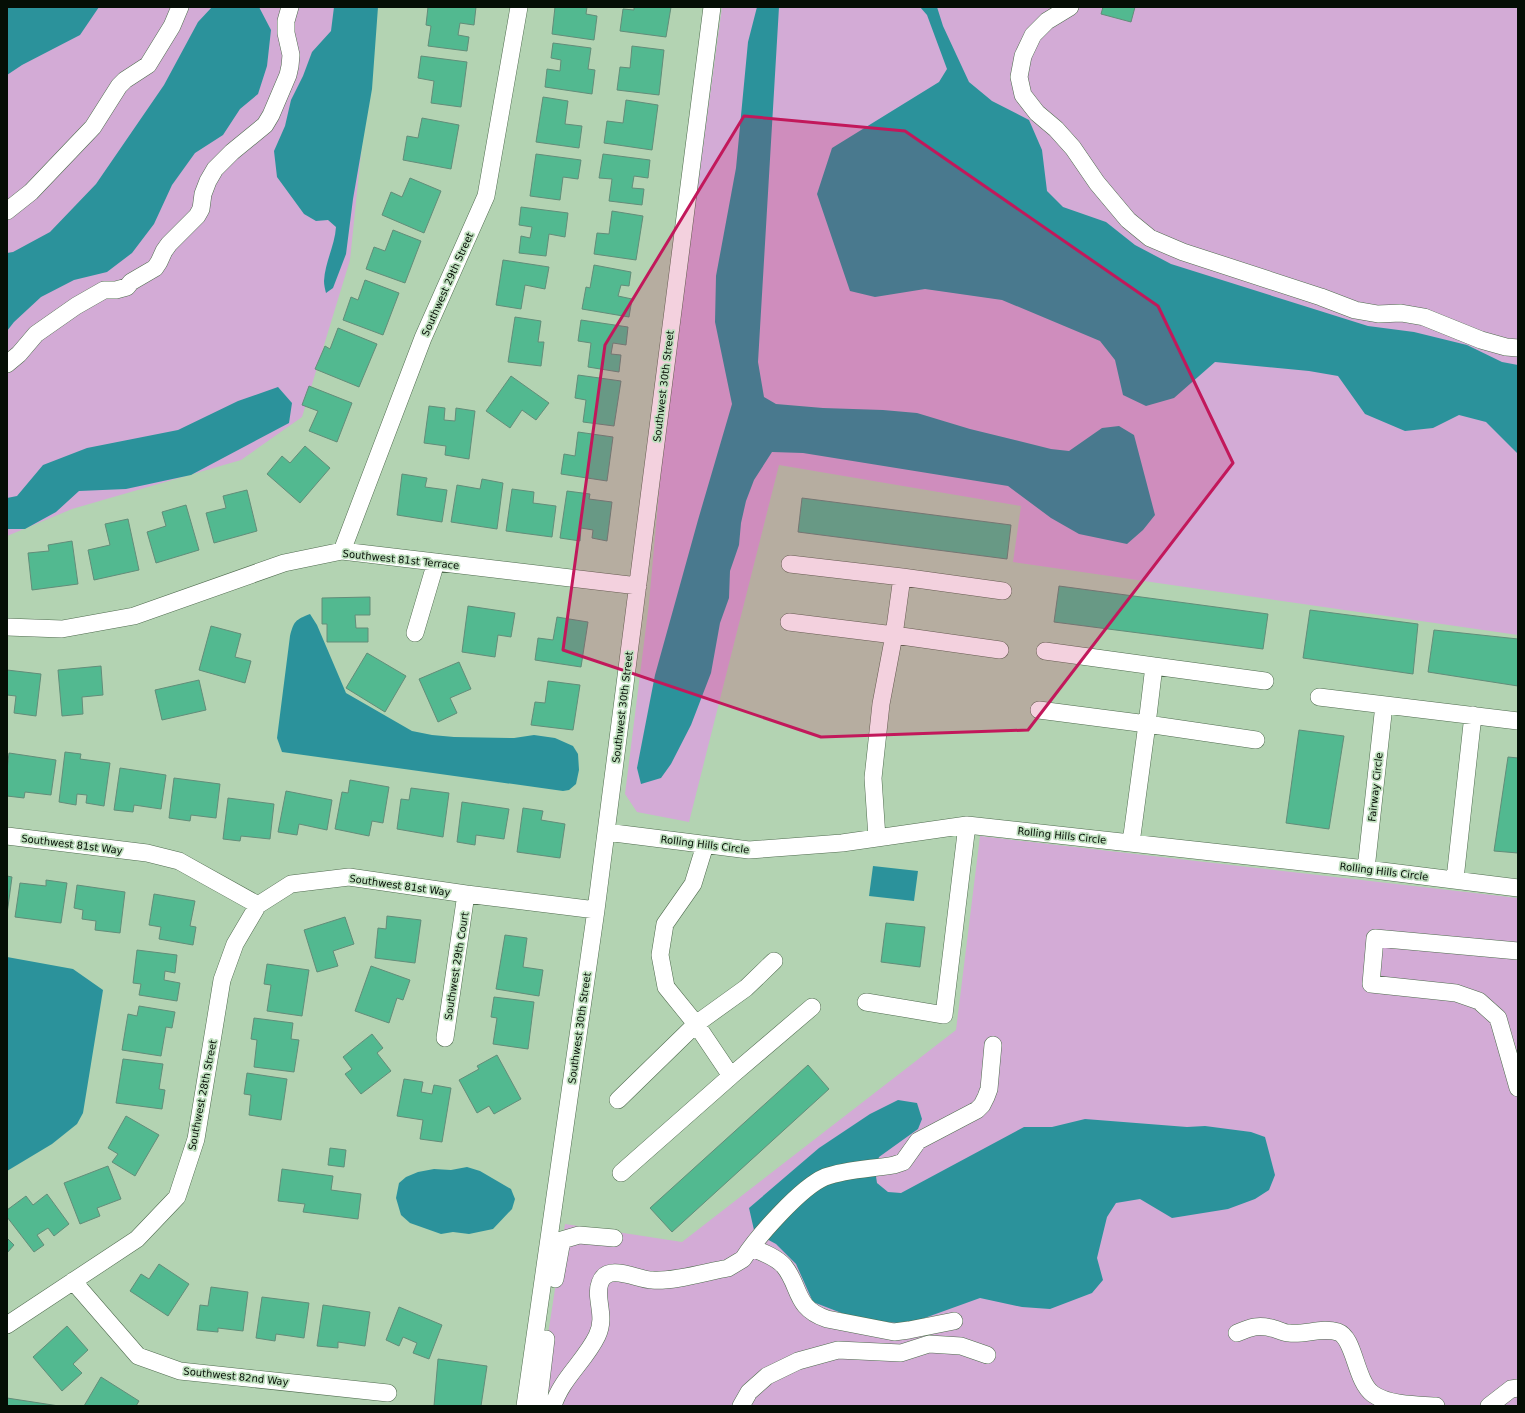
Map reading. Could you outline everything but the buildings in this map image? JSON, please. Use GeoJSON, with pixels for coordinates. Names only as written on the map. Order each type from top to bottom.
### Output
{"type":"FeatureCollection","features":[{"type":"Feature","properties":{"kind":"street"},"geometry":{"type":"LineString","coordinates":[[7,211],[31,192],[93,126],[119,86],[125,80],[148,65],[172,26],[180,7]]}},
{"type":"Feature","properties":{"kind":"street"},"geometry":{"type":"LineString","coordinates":[[7,364],[19,354],[36,334],[76,306],[104,290],[116,290],[127,287],[131,282],[155,268],[169,244],[197,216],[201,209],[203,194],[208,180],[215,169],[232,152],[265,125],[271,115],[288,75],[290,66],[291,55],[286,32],[286,21],[290,7]]}},
{"type":"Feature","properties":{"kind":"street","name":"Southwest 29th Street"},"geometry":{"type":"LineString","coordinates":[[342,551],[423,338],[486,196],[519,7]]}},
{"type":"Feature","properties":{"kind":"street","name":"Southwest 30th Street"},"geometry":{"type":"LineString","coordinates":[[525,1406],[596,910],[712,7]]}},
{"type":"Feature","properties":{"kind":"street"},"geometry":{"type":"LineString","coordinates":[[1070,7],[1047,20],[1033,34],[1023,56],[1020,70],[1019,77],[1023,95],[1037,113],[1056,129],[1072,148],[1096,183],[1128,220],[1150,238],[1183,252],[1321,297],[1355,310],[1378,314],[1401,314],[1424,317],[1481,340],[1506,347],[1518,348]]}},
{"type":"Feature","properties":{"kind":"street","name":"Southwest 81st Terrace"},"geometry":{"type":"LineString","coordinates":[[7,627],[62,629],[134,616],[284,563],[342,551],[638,586]]}},
{"type":"Feature","properties":{"kind":"street"},"geometry":{"type":"LineString","coordinates":[[415,633],[436,562]]}},
{"type":"Feature","properties":{"kind":"street"},"geometry":{"type":"LineString","coordinates":[[790,564],[1003,591]]}},
{"type":"Feature","properties":{"kind":"street"},"geometry":{"type":"LineString","coordinates":[[878,838],[873,778],[882,704],[902,577]]}},
{"type":"Feature","properties":{"kind":"street"},"geometry":{"type":"LineString","coordinates":[[789,622],[1000,650]]}},
{"type":"Feature","properties":{"kind":"street"},"geometry":{"type":"LineString","coordinates":[[1045,651],[1265,681]]}},
{"type":"Feature","properties":{"kind":"street"},"geometry":{"type":"LineString","coordinates":[[1131,843],[1148,724],[1154,666]]}},
{"type":"Feature","properties":{"kind":"street"},"geometry":{"type":"LineString","coordinates":[[1319,696],[1518,721]]}},
{"type":"Feature","properties":{"kind":"street","name":"Fairway Circle"},"geometry":{"type":"LineString","coordinates":[[1366,869],[1384,704]]}},
{"type":"Feature","properties":{"kind":"street"},"geometry":{"type":"LineString","coordinates":[[1039,710],[1256,740]]}},
{"type":"Feature","properties":{"kind":"street"},"geometry":{"type":"LineString","coordinates":[[1455,880],[1473,716]]}},
{"type":"Feature","properties":{"kind":"street"},"geometry":{"type":"LineString","coordinates":[[866,1002],[944,1015],[967,825]]}},
{"type":"Feature","properties":{"kind":"street","name":"Rolling Hills Circle"},"geometry":{"type":"LineString","coordinates":[[606,832],[749,850],[842,843],[967,825],[1366,869],[1518,888]]}},
{"type":"Feature","properties":{"kind":"street","name":"Southwest 81st Way"},"geometry":{"type":"LineString","coordinates":[[7,836],[147,853],[179,861],[258,905],[291,884],[349,877],[466,894],[596,910]]}},
{"type":"Feature","properties":{"kind":"street"},"geometry":{"type":"LineString","coordinates":[[705,844],[693,884],[665,924],[660,955],[666,987],[696,1024],[731,1076]]}},
{"type":"Feature","properties":{"kind":"street","name":"Southwest 29th Court"},"geometry":{"type":"LineString","coordinates":[[445,1038],[466,894]]}},
{"type":"Feature","properties":{"kind":"street","name":"Southwest 28th Street"},"geometry":{"type":"LineString","coordinates":[[7,1326],[137,1238],[177,1197],[196,1139],[222,980],[235,944],[258,905]]}},
{"type":"Feature","properties":{"kind":"street"},"geometry":{"type":"LineString","coordinates":[[1518,950],[1375,938],[1371,984],[1456,993],[1479,1001],[1498,1018],[1518,1088]]}},
{"type":"Feature","properties":{"kind":"street"},"geometry":{"type":"LineString","coordinates":[[618,1100],[696,1024],[746,988],[774,961]]}},
{"type":"Feature","properties":{"kind":"street"},"geometry":{"type":"LineString","coordinates":[[621,1173],[812,1007]]}},
{"type":"Feature","properties":{"kind":"street"},"geometry":{"type":"LineString","coordinates":[[553,1406],[561,1390],[589,1350],[600,1329],[601,1317],[598,1292],[602,1277],[613,1272],[620,1272],[643,1279],[664,1280],[728,1268],[742,1259],[791,1203],[823,1178],[838,1173],[883,1167],[903,1162],[918,1141],[977,1110],[982,1105],[989,1089],[993,1045]]}},
{"type":"Feature","properties":{"kind":"street"},"geometry":{"type":"LineString","coordinates":[[538,1406],[548,1318],[562,1240],[579,1235],[614,1238]]}},
{"type":"Feature","properties":{"kind":"street"},"geometry":{"type":"LineString","coordinates":[[755,1244],[766,1254],[783,1265],[803,1303],[810,1311],[822,1318],[894,1332],[954,1321]]}},
{"type":"Feature","properties":{"kind":"street","name":"Southwest 82nd Way"},"geometry":{"type":"LineString","coordinates":[[73,1281],[138,1356],[180,1371],[388,1392]]}},
{"type":"Feature","properties":{"kind":"street"},"geometry":{"type":"LineString","coordinates":[[1236,1333],[1248,1328],[1260,1326],[1288,1333],[1328,1330],[1340,1333],[1349,1343],[1362,1382],[1372,1394],[1387,1401],[1436,1406]]}},
{"type":"Feature","properties":{"kind":"street"},"geometry":{"type":"LineString","coordinates":[[741,1406],[749,1392],[767,1376],[798,1361],[838,1350],[901,1353],[929,1344],[961,1346],[987,1355]]}},
{"type":"Feature","properties":{"kind":"street"},"geometry":{"type":"LineString","coordinates":[[1489,1406],[1511,1389],[1518,1388]]}},
{"type":"Feature","properties":{"kind":"highlighted area"},"geometry":{"type":"Polygon","coordinates":[[[744,116],[905,131],[1158,306],[1233,463],[1028,730],[821,737],[563,650],[605,345],[744,116]]]}},
{"type":"Feature","properties":{"kind":"shaded area"},"geometry":{"type":"Polygon","coordinates":[[[7,7],[376,7],[350,260],[302,417],[241,460],[72,509],[7,536],[7,7]]]}},
{"type":"Feature","properties":{"kind":"shaded area"},"geometry":{"type":"Polygon","coordinates":[[[722,7],[1518,7],[1518,635],[1013,562],[1021,506],[779,465],[689,822],[637,812],[625,794],[649,603],[665,427],[722,7]]]}},
{"type":"Feature","properties":{"kind":"shaded area"},"geometry":{"type":"Polygon","coordinates":[[[980,836],[1518,898],[1518,1406],[537,1406],[565,1224],[682,1242],[956,1030],[980,836]]]}},
{"type":"Feature","properties":{"kind":"water"},"geometry":{"type":"Polygon","coordinates":[[[7,7],[99,7],[80,35],[22,65],[7,75],[7,7]]]}},
{"type":"Feature","properties":{"kind":"water"},"geometry":{"type":"Polygon","coordinates":[[[212,7],[259,7],[271,30],[267,66],[258,94],[240,109],[223,135],[195,153],[172,185],[154,224],[132,253],[107,272],[74,280],[41,297],[14,322],[7,331],[7,253],[13,252],[50,232],[96,184],[164,85],[198,22],[212,7]]]}},
{"type":"Feature","properties":{"kind":"water"},"geometry":{"type":"Polygon","coordinates":[[[334,7],[378,7],[372,89],[353,199],[346,254],[333,288],[326,293],[324,282],[325,274],[336,227],[328,220],[316,221],[304,214],[277,177],[274,151],[285,126],[291,100],[303,76],[312,52],[331,31],[334,7]]]}},
{"type":"Feature","properties":{"kind":"water"},"geometry":{"type":"Polygon","coordinates":[[[757,7],[779,7],[758,362],[764,397],[776,404],[917,413],[970,429],[1051,449],[1069,451],[1102,428],[1119,426],[1134,435],[1155,515],[1143,530],[1127,544],[1079,534],[1051,518],[1008,486],[803,453],[772,452],[754,480],[746,501],[741,523],[739,545],[730,571],[729,598],[720,623],[711,673],[691,725],[671,764],[661,778],[641,784],[637,768],[655,675],[732,404],[715,322],[716,276],[736,168],[748,42],[757,7]]]}},
{"type":"Feature","properties":{"kind":"water"},"geometry":{"type":"Polygon","coordinates":[[[920,7],[937,7],[943,26],[969,82],[992,101],[1029,120],[1042,150],[1047,191],[1063,207],[1106,222],[1135,245],[1171,264],[1368,326],[1414,332],[1467,345],[1502,362],[1518,365],[1518,454],[1486,422],[1459,415],[1433,428],[1405,431],[1365,414],[1338,376],[1309,371],[1215,362],[1174,398],[1146,406],[1123,395],[1115,360],[1100,341],[1002,300],[925,289],[875,297],[850,291],[817,194],[832,148],[939,82],[947,69],[927,15],[920,7]]]}},
{"type":"Feature","properties":{"kind":"water"},"geometry":{"type":"Polygon","coordinates":[[[278,387],[292,403],[289,423],[191,475],[126,489],[79,491],[56,512],[25,529],[7,529],[7,498],[17,496],[43,465],[87,448],[178,430],[238,401],[278,387]]]}},
{"type":"Feature","properties":{"kind":"water"},"geometry":{"type":"Polygon","coordinates":[[[310,614],[317,625],[346,693],[412,731],[454,737],[514,738],[534,735],[555,738],[573,746],[578,754],[579,770],[576,784],[569,790],[563,791],[282,752],[277,738],[290,636],[296,622],[310,614]]]}},
{"type":"Feature","properties":{"kind":"water"},"geometry":{"type":"Polygon","coordinates":[[[873,866],[918,871],[914,901],[869,896],[873,866]]]}},
{"type":"Feature","properties":{"kind":"water"},"geometry":{"type":"Polygon","coordinates":[[[7,957],[73,969],[103,990],[83,1113],[77,1124],[52,1144],[7,1171],[7,957]]]}},
{"type":"Feature","properties":{"kind":"water"},"geometry":{"type":"Polygon","coordinates":[[[898,1100],[917,1103],[922,1119],[918,1129],[879,1157],[875,1170],[877,1183],[888,1192],[901,1193],[1024,1127],[1052,1127],[1085,1119],[1187,1127],[1205,1126],[1251,1132],[1265,1137],[1275,1175],[1269,1190],[1255,1199],[1228,1209],[1172,1218],[1140,1199],[1116,1203],[1107,1217],[1097,1258],[1103,1280],[1092,1293],[1050,1309],[1022,1307],[980,1298],[908,1324],[857,1319],[813,1302],[796,1264],[776,1244],[754,1230],[749,1208],[819,1148],[870,1114],[898,1100]]]}},
{"type":"Feature","properties":{"kind":"water"},"geometry":{"type":"Polygon","coordinates":[[[467,1167],[480,1171],[511,1189],[515,1199],[512,1209],[493,1229],[469,1234],[453,1232],[441,1234],[410,1223],[401,1215],[396,1198],[399,1183],[406,1177],[418,1172],[434,1169],[451,1170],[467,1167]]]}}]}
